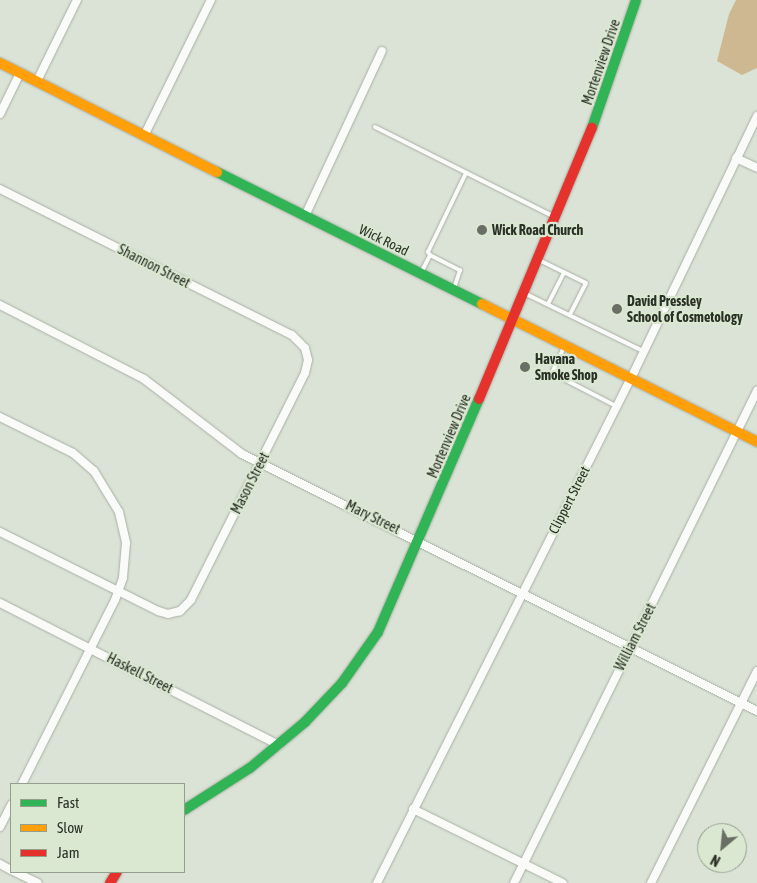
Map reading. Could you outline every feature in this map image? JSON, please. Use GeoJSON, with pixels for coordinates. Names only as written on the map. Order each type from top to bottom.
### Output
{"type":"FeatureCollection","features":[{"type":"Feature","properties":{"kind":"street"},"geometry":{"type":"LineString","coordinates":[[37,82],[77,0]]}},
{"type":"Feature","properties":{"kind":"street"},"geometry":{"type":"LineString","coordinates":[[144,136],[211,0]]}},
{"type":"Feature","properties":{"kind":"street","name":"Mortenview Drive"},"geometry":{"type":"LineString","coordinates":[[185,809],[250,768],[329,698],[365,652],[388,613],[598,113],[636,0]]}},
{"type":"Feature","properties":{"kind":"street"},"geometry":{"type":"LineString","coordinates":[[305,216],[382,51]]}},
{"type":"Feature","properties":{"kind":"street","name":"Wick Road"},"geometry":{"type":"LineString","coordinates":[[0,63],[757,442]]}},
{"type":"Feature","properties":{"kind":"street"},"geometry":{"type":"LineString","coordinates":[[0,114],[20,73]]}},
{"type":"Feature","properties":{"kind":"street","name":"Clippert Street"},"geometry":{"type":"LineString","coordinates":[[377,883],[631,378],[757,116]]}},
{"type":"Feature","properties":{"kind":"street"},"geometry":{"type":"LineString","coordinates":[[736,158],[757,168]]}},
{"type":"Feature","properties":{"kind":"street","name":"Shannon Street"},"geometry":{"type":"LineString","coordinates":[[0,189],[292,335],[305,348]]}},
{"type":"Feature","properties":{"kind":"street","name":"Mary Street"},"geometry":{"type":"LineString","coordinates":[[0,305],[144,379],[225,443],[260,462],[420,540],[629,648],[757,710]]}},
{"type":"Feature","properties":{"kind":"street","name":"Mason Street"},"geometry":{"type":"LineString","coordinates":[[118,592],[163,613],[177,612],[191,600],[307,368],[305,348]]}},
{"type":"Feature","properties":{"kind":"street","name":"William Street"},"geometry":{"type":"LineString","coordinates":[[514,883],[757,391]]}},
{"type":"Feature","properties":{"kind":"street"},"geometry":{"type":"LineString","coordinates":[[0,417],[73,453],[103,481],[119,512],[124,528],[126,561],[118,592],[23,783]]}},
{"type":"Feature","properties":{"kind":"street"},"geometry":{"type":"LineString","coordinates":[[0,532],[118,592]]}},
{"type":"Feature","properties":{"kind":"street","name":"Haskell Street"},"geometry":{"type":"LineString","coordinates":[[0,603],[279,744]]}},
{"type":"Feature","properties":{"kind":"street"},"geometry":{"type":"LineString","coordinates":[[651,883],[757,671]]}},
{"type":"Feature","properties":{"kind":"street"},"geometry":{"type":"LineString","coordinates":[[0,827],[10,807]]}},
{"type":"Feature","properties":{"kind":"street"},"geometry":{"type":"LineString","coordinates":[[413,809],[563,883]]}},
{"type":"Feature","properties":{"kind":"street"},"geometry":{"type":"LineString","coordinates":[[17,873],[38,883]]}},
{"type":"Feature","properties":{"kind":"lane"},"geometry":{"type":"LineString","coordinates":[[375,127],[555,217]]}},
{"type":"Feature","properties":{"kind":"lane"},"geometry":{"type":"LineString","coordinates":[[420,274],[430,255],[428,252],[466,172]]}},
{"type":"Feature","properties":{"kind":"lane"},"geometry":{"type":"LineString","coordinates":[[430,255],[460,270],[452,290]]}},
{"type":"Feature","properties":{"kind":"lane"},"geometry":{"type":"LineString","coordinates":[[538,259],[586,283],[570,315]]}},
{"type":"Feature","properties":{"kind":"lane"},"geometry":{"type":"LineString","coordinates":[[548,304],[564,273]]}},
{"type":"Feature","properties":{"kind":"lane"},"geometry":{"type":"LineString","coordinates":[[524,293],[643,351]]}},
{"type":"Feature","properties":{"kind":"lane"},"geometry":{"type":"LineString","coordinates":[[565,345],[552,373],[616,406]]}},
{"type":"Feature","properties":{"kind":"shaded area"},"geometry":{"type":"Polygon","coordinates":[[[736,0],[757,0],[757,68],[742,75],[717,61],[729,14],[736,0]]]}},
{"type":"Feature","properties":{"kind":"traffic: fast"},"geometry":{"type":"LineString","coordinates":[[592,128],[636,0]]}},
{"type":"Feature","properties":{"kind":"traffic: fast"},"geometry":{"type":"LineString","coordinates":[[217,172],[482,304]]}},
{"type":"Feature","properties":{"kind":"traffic: fast"},"geometry":{"type":"LineString","coordinates":[[185,809],[250,768],[305,722],[342,683],[378,632],[479,399]]}},
{"type":"Feature","properties":{"kind":"traffic: slow"},"geometry":{"type":"LineString","coordinates":[[0,63],[217,172]]}},
{"type":"Feature","properties":{"kind":"traffic: slow"},"geometry":{"type":"LineString","coordinates":[[482,304],[757,442]]}},
{"type":"Feature","properties":{"kind":"traffic: jam"},"geometry":{"type":"LineString","coordinates":[[479,399],[592,128]]}},
{"type":"Feature","properties":{"kind":"traffic: jam"},"geometry":{"type":"LineString","coordinates":[[110,883],[116,873]]}},
{"type":"Feature","properties":{"kind":"place","name":"Wick Road Church"},"geometry":{"type":"Point","coordinates":[482,230]}},
{"type":"Feature","properties":{"kind":"place","name":"David Pressley School of Cosmetology"},"geometry":{"type":"Point","coordinates":[617,309]}},
{"type":"Feature","properties":{"kind":"place","name":"Havana Smoke Shop"},"geometry":{"type":"Point","coordinates":[525,367]}}]}
